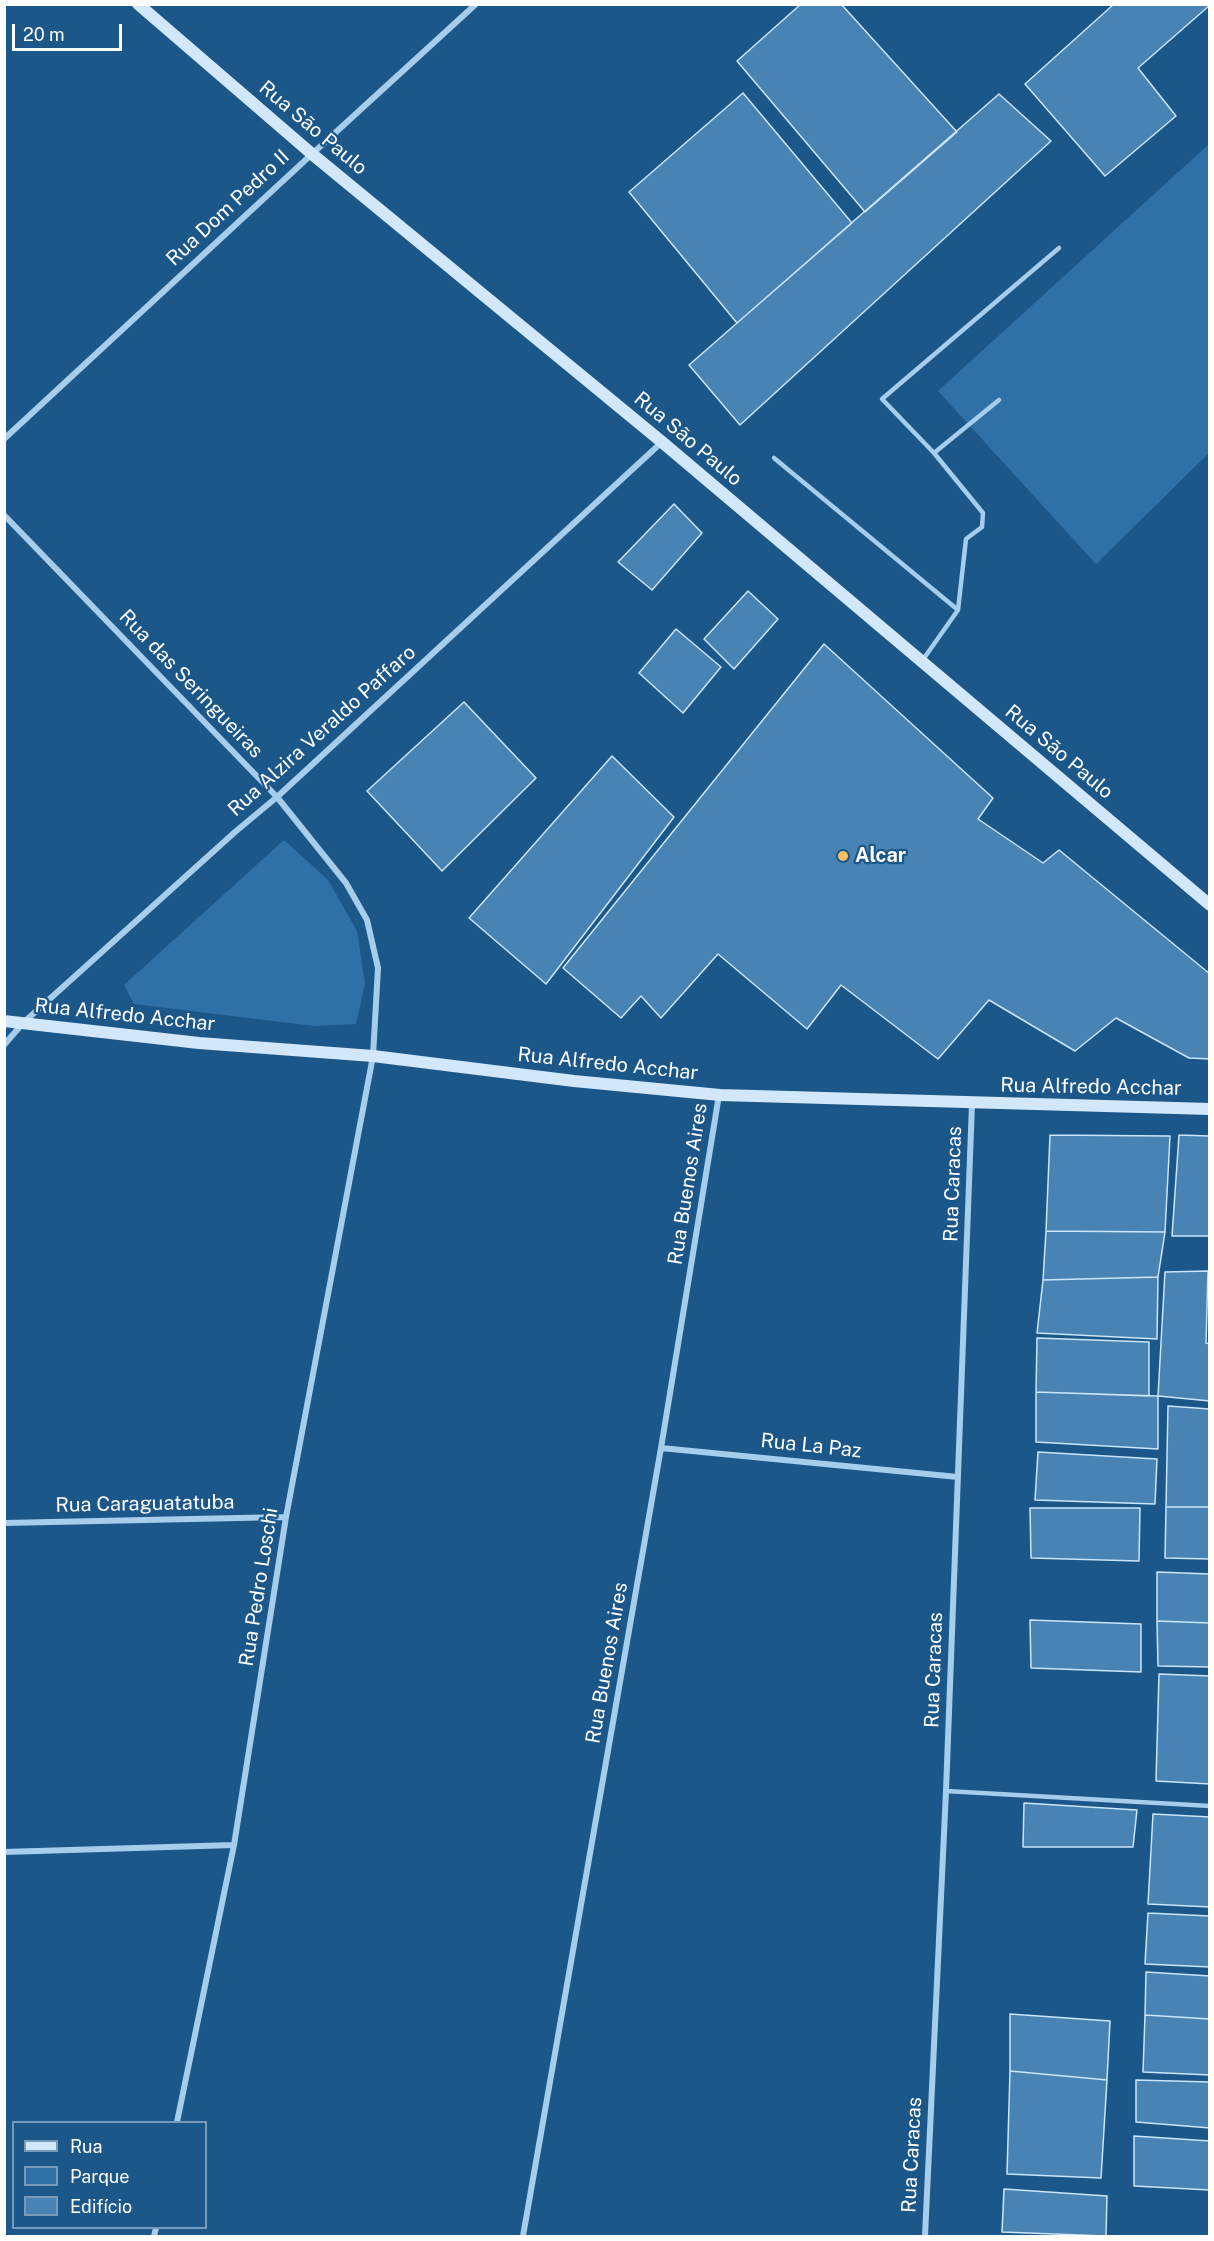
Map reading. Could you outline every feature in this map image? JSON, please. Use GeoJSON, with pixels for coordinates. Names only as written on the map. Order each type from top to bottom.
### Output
{"type":"FeatureCollection","features":[{"type":"Feature","properties":{"kind":"street","name":"Rua São Paulo"},"geometry":{"type":"LineString","coordinates":[[138,4],[312,154],[662,442],[1209,905]]}},
{"type":"Feature","properties":{"kind":"street","name":"Rua Dom Pedro II"},"geometry":{"type":"LineString","coordinates":[[4,439],[476,4]]}},
{"type":"Feature","properties":{"kind":"street","name":"Rua Alzira Veraldo Paffaro"},"geometry":{"type":"LineString","coordinates":[[4,1045],[23,1023],[277,797],[662,442]]}},
{"type":"Feature","properties":{"kind":"street","name":"Rua das Seringueiras"},"geometry":{"type":"LineString","coordinates":[[4,515],[277,797],[346,883],[367,920],[378,968],[373,1056]]}},
{"type":"Feature","properties":{"kind":"street","name":"Rua Alfredo Acchar"},"geometry":{"type":"LineString","coordinates":[[4,1021],[199,1043],[373,1056],[574,1081],[720,1095],[1209,1110]]}},
{"type":"Feature","properties":{"kind":"street","name":"Rua Pedro Loschi"},"geometry":{"type":"LineString","coordinates":[[177,2121],[234,1845],[286,1517],[373,1056]]}},
{"type":"Feature","properties":{"kind":"street","name":"Rua Buenos Aires"},"geometry":{"type":"LineString","coordinates":[[523,2236],[661,1448],[720,1095]]}},
{"type":"Feature","properties":{"kind":"street","name":"Rua Caracas"},"geometry":{"type":"LineString","coordinates":[[925,2236],[946,1791],[972,1104]]}},
{"type":"Feature","properties":{"kind":"street","name":"Rua La Paz"},"geometry":{"type":"LineString","coordinates":[[661,1448],[958,1477]]}},
{"type":"Feature","properties":{"kind":"street","name":"Rua Caraguatatuba"},"geometry":{"type":"LineString","coordinates":[[4,1523],[286,1517]]}},
{"type":"Feature","properties":{"kind":"street"},"geometry":{"type":"LineString","coordinates":[[4,1852],[234,1845]]}},
{"type":"Feature","properties":{"kind":"lane"},"geometry":{"type":"LineString","coordinates":[[922,661],[958,610],[966,539],[982,527],[983,513],[934,453],[882,399],[1059,248]]}},
{"type":"Feature","properties":{"kind":"lane"},"geometry":{"type":"LineString","coordinates":[[934,453],[999,400]]}},
{"type":"Feature","properties":{"kind":"lane"},"geometry":{"type":"LineString","coordinates":[[774,458],[958,610]]}},
{"type":"Feature","properties":{"kind":"lane"},"geometry":{"type":"LineString","coordinates":[[946,1791],[1209,1806]]}},
{"type":"Feature","properties":{"kind":"green space"},"geometry":{"type":"Polygon","coordinates":[[[1209,144],[1209,453],[1096,564],[938,391],[1209,144]]]}},
{"type":"Feature","properties":{"kind":"green space"},"geometry":{"type":"Polygon","coordinates":[[[284,840],[328,880],[357,931],[365,984],[356,1024],[314,1026],[134,1004],[124,985],[284,840]]]}},
{"type":"Feature","properties":{"kind":"building"},"geometry":{"type":"Polygon","coordinates":[[[801,4],[841,4],[957,132],[865,212],[737,61],[801,4]]]}},
{"type":"Feature","properties":{"kind":"building"},"geometry":{"type":"Polygon","coordinates":[[[1114,4],[1210,5],[1138,68],[1176,116],[1105,176],[1025,84],[1114,4]]]}},
{"type":"Feature","properties":{"kind":"building"},"geometry":{"type":"Polygon","coordinates":[[[743,93],[852,223],[737,323],[629,192],[743,93]]]}},
{"type":"Feature","properties":{"kind":"building"},"geometry":{"type":"Polygon","coordinates":[[[999,94],[1051,141],[740,425],[689,365],[999,94]]]}},
{"type":"Feature","properties":{"kind":"building"},"geometry":{"type":"Polygon","coordinates":[[[674,504],[702,533],[652,590],[618,562],[674,504]]]}},
{"type":"Feature","properties":{"kind":"building"},"geometry":{"type":"Polygon","coordinates":[[[748,591],[778,619],[734,669],[704,639],[748,591]]]}},
{"type":"Feature","properties":{"kind":"building"},"geometry":{"type":"Polygon","coordinates":[[[676,629],[721,667],[683,713],[639,673],[676,629]]]}},
{"type":"Feature","properties":{"kind":"building","name":"Alcar"},"geometry":{"type":"Polygon","coordinates":[[[824,644],[993,798],[978,819],[1043,863],[1059,850],[1210,974],[1210,1059],[1189,1058],[1116,1018],[1075,1051],[989,1000],[938,1059],[841,985],[807,1029],[718,954],[661,1018],[641,996],[621,1018],[563,968],[824,644]]]}},
{"type":"Feature","properties":{"kind":"building"},"geometry":{"type":"Polygon","coordinates":[[[464,702],[536,778],[442,871],[367,791],[464,702]]]}},
{"type":"Feature","properties":{"kind":"building"},"geometry":{"type":"Polygon","coordinates":[[[612,756],[674,817],[546,984],[469,918],[612,756]]]}},
{"type":"Feature","properties":{"kind":"building"},"geometry":{"type":"Polygon","coordinates":[[[1050,1135],[1170,1136],[1165,1232],[1046,1231],[1050,1135]]]}},
{"type":"Feature","properties":{"kind":"building"},"geometry":{"type":"Polygon","coordinates":[[[1179,1135],[1210,1136],[1210,1236],[1172,1236],[1179,1135]]]}},
{"type":"Feature","properties":{"kind":"building"},"geometry":{"type":"Polygon","coordinates":[[[1046,1231],[1165,1232],[1158,1277],[1043,1280],[1046,1231]]]}},
{"type":"Feature","properties":{"kind":"building"},"geometry":{"type":"Polygon","coordinates":[[[1208,1271],[1206,1343],[1210,1344],[1210,1401],[1158,1396],[1165,1272],[1208,1271]]]}},
{"type":"Feature","properties":{"kind":"building"},"geometry":{"type":"Polygon","coordinates":[[[1158,1277],[1157,1339],[1037,1333],[1043,1280],[1158,1277]]]}},
{"type":"Feature","properties":{"kind":"building"},"geometry":{"type":"Polygon","coordinates":[[[1037,1338],[1149,1342],[1149,1396],[1036,1392],[1037,1338]]]}},
{"type":"Feature","properties":{"kind":"building"},"geometry":{"type":"Polygon","coordinates":[[[1036,1392],[1158,1396],[1158,1449],[1036,1442],[1036,1392]]]}},
{"type":"Feature","properties":{"kind":"building"},"geometry":{"type":"Polygon","coordinates":[[[1168,1406],[1210,1409],[1210,1507],[1166,1507],[1168,1406]]]}},
{"type":"Feature","properties":{"kind":"building"},"geometry":{"type":"Polygon","coordinates":[[[1038,1452],[1157,1459],[1155,1504],[1035,1500],[1038,1452]]]}},
{"type":"Feature","properties":{"kind":"building"},"geometry":{"type":"Polygon","coordinates":[[[1166,1507],[1210,1507],[1210,1559],[1165,1558],[1166,1507]]]}},
{"type":"Feature","properties":{"kind":"building"},"geometry":{"type":"Polygon","coordinates":[[[1030,1508],[1140,1508],[1139,1561],[1031,1558],[1030,1508]]]}},
{"type":"Feature","properties":{"kind":"building"},"geometry":{"type":"Polygon","coordinates":[[[1157,1572],[1210,1574],[1210,1623],[1157,1621],[1157,1572]]]}},
{"type":"Feature","properties":{"kind":"building"},"geometry":{"type":"Polygon","coordinates":[[[1030,1620],[1141,1624],[1141,1672],[1031,1668],[1030,1620]]]}},
{"type":"Feature","properties":{"kind":"building"},"geometry":{"type":"Polygon","coordinates":[[[1157,1621],[1210,1623],[1210,1667],[1158,1666],[1157,1621]]]}},
{"type":"Feature","properties":{"kind":"building"},"geometry":{"type":"Polygon","coordinates":[[[1159,1674],[1210,1676],[1210,1784],[1156,1781],[1159,1674]]]}},
{"type":"Feature","properties":{"kind":"building"},"geometry":{"type":"Polygon","coordinates":[[[1024,1803],[1137,1810],[1133,1847],[1023,1847],[1024,1803]]]}},
{"type":"Feature","properties":{"kind":"building"},"geometry":{"type":"Polygon","coordinates":[[[1153,1814],[1210,1817],[1210,1907],[1148,1904],[1153,1814]]]}},
{"type":"Feature","properties":{"kind":"building"},"geometry":{"type":"Polygon","coordinates":[[[1148,1913],[1210,1916],[1210,1967],[1145,1964],[1148,1913]]]}},
{"type":"Feature","properties":{"kind":"building"},"geometry":{"type":"Polygon","coordinates":[[[1146,1972],[1210,1976],[1210,2019],[1145,2015],[1146,1972]]]}},
{"type":"Feature","properties":{"kind":"building"},"geometry":{"type":"Polygon","coordinates":[[[1010,2014],[1110,2021],[1107,2080],[1010,2071],[1010,2014]]]}},
{"type":"Feature","properties":{"kind":"building"},"geometry":{"type":"Polygon","coordinates":[[[1145,2015],[1210,2019],[1210,2075],[1143,2072],[1145,2015]]]}},
{"type":"Feature","properties":{"kind":"building"},"geometry":{"type":"Polygon","coordinates":[[[1010,2071],[1107,2080],[1101,2178],[1007,2174],[1010,2071]]]}},
{"type":"Feature","properties":{"kind":"building"},"geometry":{"type":"Polygon","coordinates":[[[1136,2080],[1210,2082],[1210,2128],[1136,2122],[1136,2080]]]}},
{"type":"Feature","properties":{"kind":"building"},"geometry":{"type":"Polygon","coordinates":[[[1134,2136],[1210,2141],[1210,2190],[1134,2186],[1134,2136]]]}},
{"type":"Feature","properties":{"kind":"building"},"geometry":{"type":"Polygon","coordinates":[[[1004,2189],[1107,2196],[1106,2236],[1002,2232],[1004,2189]]]}},
{"type":"Feature","properties":{"kind":"place","name":"Alcar"},"geometry":{"type":"Point","coordinates":[843,856]}}]}
